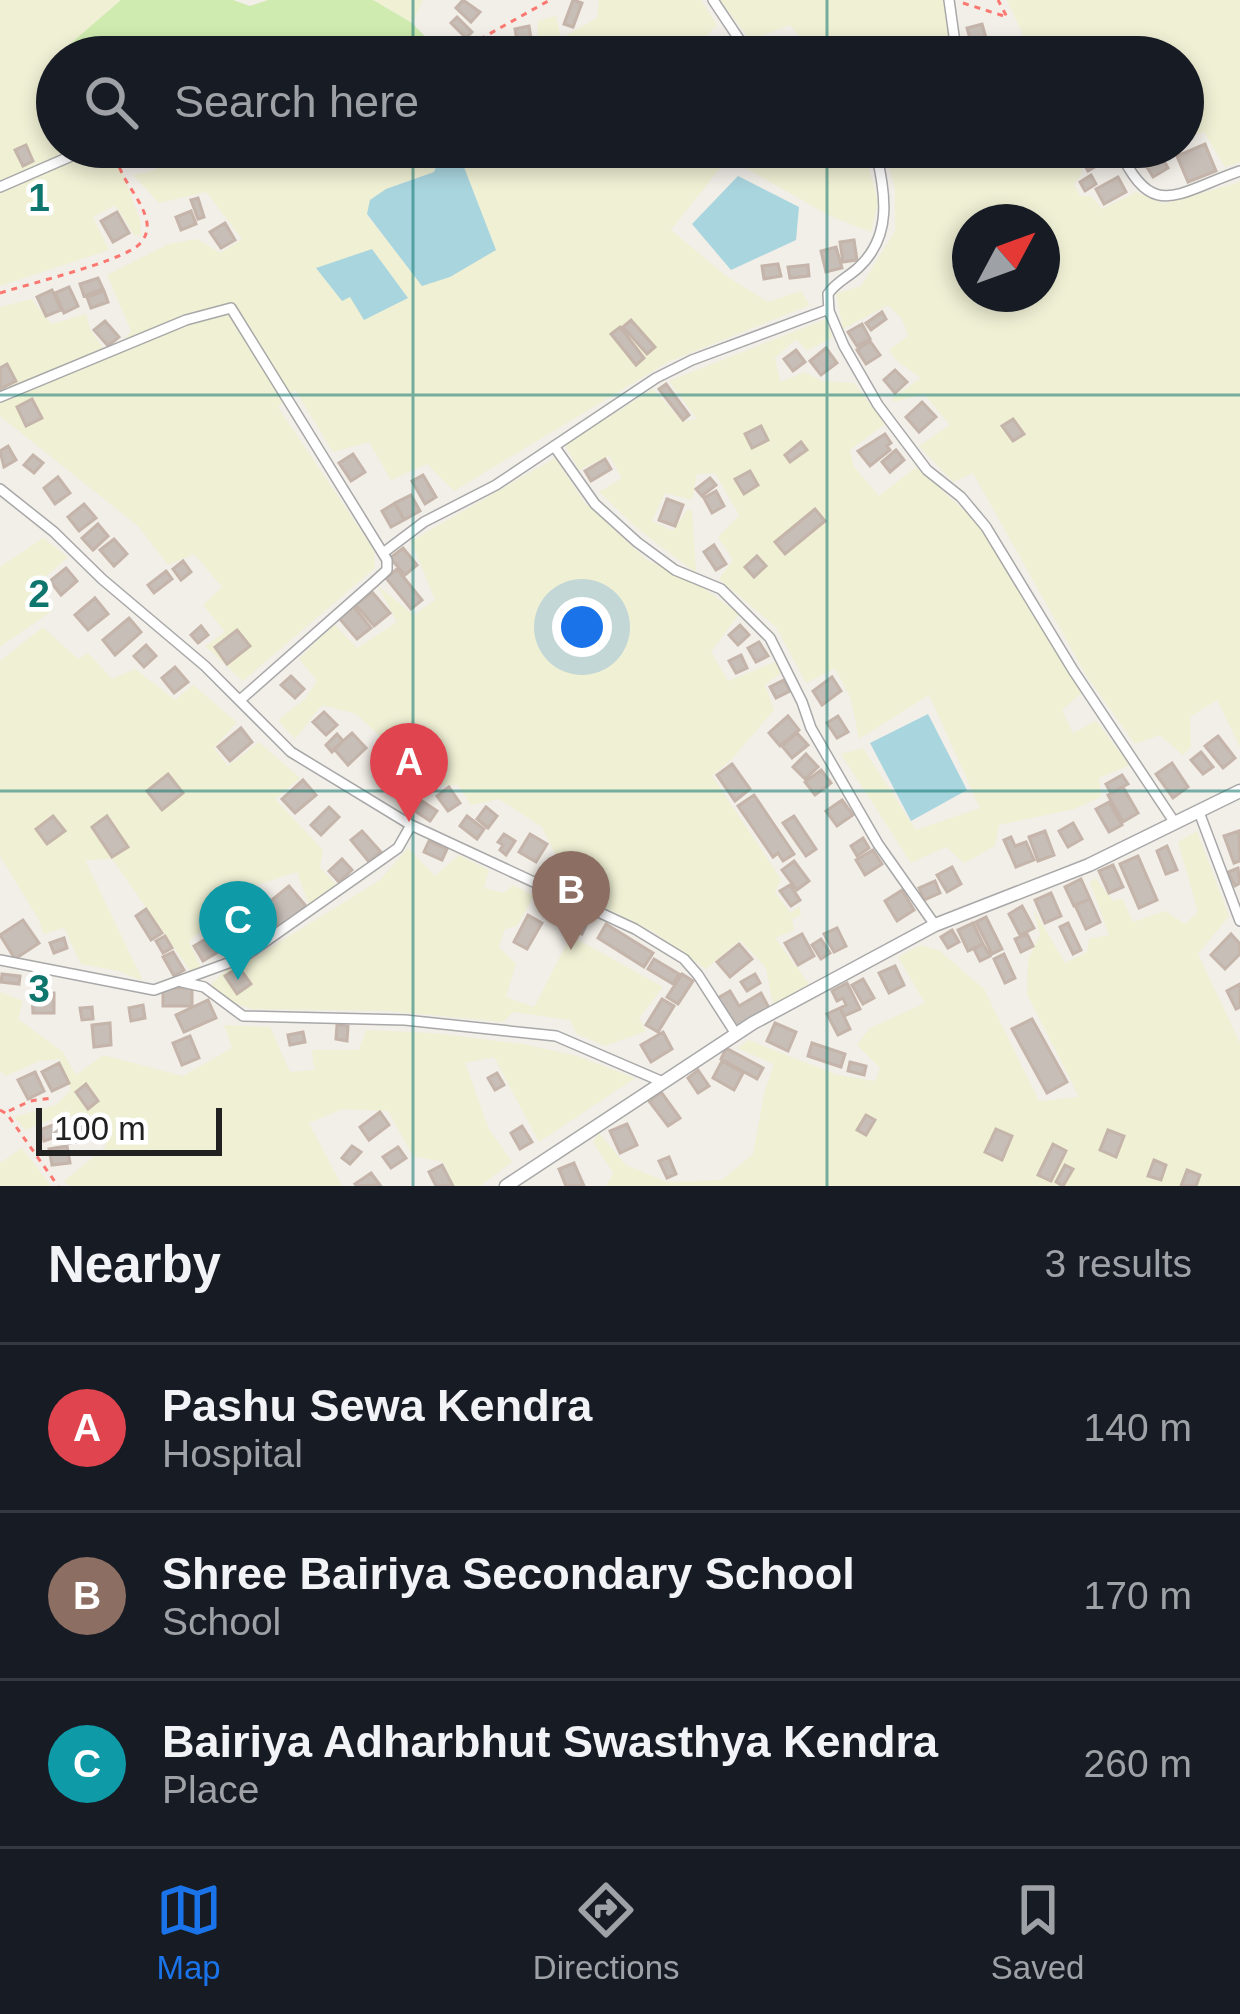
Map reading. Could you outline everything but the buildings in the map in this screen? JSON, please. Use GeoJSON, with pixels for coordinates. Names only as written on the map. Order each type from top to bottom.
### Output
{"type":"FeatureCollection","features":[{"type":"Feature","properties":{"kind":"street"},"geometry":{"type":"LineString","coordinates":[[712,0],[737,36]]}},
{"type":"Feature","properties":{"kind":"street"},"geometry":{"type":"LineString","coordinates":[[949,1],[954,36]]}},
{"type":"Feature","properties":{"kind":"street"},"geometry":{"type":"LineString","coordinates":[[0,187],[44,168]]}},
{"type":"Feature","properties":{"kind":"street"},"geometry":{"type":"LineString","coordinates":[[879,168],[886,202],[883,227],[866,260],[828,294],[844,346],[878,405],[927,470],[962,497],[986,526],[1073,670],[1175,823]]}},
{"type":"Feature","properties":{"kind":"street"},"geometry":{"type":"LineString","coordinates":[[1128,168],[1149,195],[1164,197],[1240,171]]}},
{"type":"Feature","properties":{"kind":"street"},"geometry":{"type":"LineString","coordinates":[[0,397],[186,320],[231,308],[383,553],[387,570],[240,700]]}},
{"type":"Feature","properties":{"kind":"street"},"geometry":{"type":"LineString","coordinates":[[383,553],[424,522],[459,506],[656,378],[829,309]]}},
{"type":"Feature","properties":{"kind":"street"},"geometry":{"type":"LineString","coordinates":[[554,446],[595,504],[637,542],[675,570],[721,589],[770,638],[828,758],[878,844],[935,926]]}},
{"type":"Feature","properties":{"kind":"street"},"geometry":{"type":"LineString","coordinates":[[0,489],[55,532],[291,752],[411,825],[617,920],[684,959],[736,1034]]}},
{"type":"Feature","properties":{"kind":"street"},"geometry":{"type":"LineString","coordinates":[[506,1186],[736,1034],[935,926],[1089,865],[1240,791]]}},
{"type":"Feature","properties":{"kind":"street"},"geometry":{"type":"LineString","coordinates":[[1199,812],[1240,921]]}},
{"type":"Feature","properties":{"kind":"street"},"geometry":{"type":"LineString","coordinates":[[0,960],[154,990],[210,973],[256,948],[398,848],[411,825]]}},
{"type":"Feature","properties":{"kind":"street"},"geometry":{"type":"LineString","coordinates":[[182,982],[203,987],[243,1016],[405,1020],[556,1036],[663,1082]]}},
{"type":"Feature","properties":{"kind":"street"},"geometry":{"type":"LineString","coordinates":[[530,1170],[535,1186]]}},
{"type":"Feature","properties":{"kind":"path"},"geometry":{"type":"LineString","coordinates":[[486,36],[550,0]]}},
{"type":"Feature","properties":{"kind":"path"},"geometry":{"type":"LineString","coordinates":[[949,1],[1007,17],[998,0]]}},
{"type":"Feature","properties":{"kind":"path"},"geometry":{"type":"LineString","coordinates":[[0,293],[125,252],[144,239],[145,215],[118,168]]}},
{"type":"Feature","properties":{"kind":"path"},"geometry":{"type":"LineString","coordinates":[[7,1114],[11,1107],[52,1097]]}},
{"type":"Feature","properties":{"kind":"path"},"geometry":{"type":"LineString","coordinates":[[0,1110],[58,1186]]}},
{"type":"Feature","properties":{"kind":"green space"},"geometry":{"type":"Polygon","coordinates":[[[0,0],[121,0],[80,36],[36,36],[36,168],[121,168],[141,235],[135,236],[115,205],[93,217],[109,250],[0,286],[0,0]]]}},
{"type":"Feature","properties":{"kind":"green space"},"geometry":{"type":"Polygon","coordinates":[[[121,0],[233,0],[250,6],[268,0],[373,0],[425,36],[79,36],[121,0]]]}},
{"type":"Feature","properties":{"kind":"green space"},"geometry":{"type":"Polygon","coordinates":[[[373,0],[423,0],[412,23],[373,0]]]}},
{"type":"Feature","properties":{"kind":"green space"},"geometry":{"type":"Polygon","coordinates":[[[599,0],[701,0],[717,25],[707,36],[565,36],[597,18],[599,0]]]}},
{"type":"Feature","properties":{"kind":"green space"},"geometry":{"type":"Polygon","coordinates":[[[720,0],[944,0],[948,36],[799,36],[790,25],[747,36],[720,0]]]}},
{"type":"Feature","properties":{"kind":"green space"},"geometry":{"type":"Polygon","coordinates":[[[1007,0],[1240,0],[1240,162],[1225,167],[1204,132],[1204,36],[1023,36],[1007,0]]]}},
{"type":"Feature","properties":{"kind":"green space"},"geometry":{"type":"Polygon","coordinates":[[[556,16],[561,36],[538,36],[538,21],[556,16]]]}},
{"type":"Feature","properties":{"kind":"green space"},"geometry":{"type":"Polygon","coordinates":[[[155,168],[720,168],[671,230],[726,276],[768,302],[801,291],[810,305],[668,362],[454,491],[427,464],[391,480],[369,442],[333,452],[295,390],[278,407],[374,550],[375,568],[243,681],[205,646],[225,632],[203,605],[222,587],[194,554],[168,565],[138,526],[0,416],[0,307],[32,299],[51,324],[86,314],[109,357],[131,331],[107,275],[169,244],[197,239],[220,253],[242,239],[206,192],[159,203],[133,175],[155,168]],[[434,172],[386,189],[367,215],[423,286],[434,172]]]}},
{"type":"Feature","properties":{"kind":"green space"},"geometry":{"type":"Polygon","coordinates":[[[746,168],[869,168],[878,202],[871,232],[830,216],[746,168]]]}},
{"type":"Feature","properties":{"kind":"green space"},"geometry":{"type":"Polygon","coordinates":[[[890,168],[1082,168],[1074,184],[1080,196],[1091,196],[1102,209],[1136,192],[1164,204],[1240,182],[1240,747],[1217,700],[1190,717],[1191,746],[1183,755],[1160,735],[1135,744],[1086,675],[973,473],[953,482],[919,446],[950,425],[924,394],[893,402],[892,398],[921,378],[889,350],[908,336],[902,319],[888,305],[843,329],[836,294],[861,286],[895,231],[895,189],[890,168]]]}},
{"type":"Feature","properties":{"kind":"green space"},"geometry":{"type":"Polygon","coordinates":[[[826,319],[833,337],[807,351],[796,339],[775,358],[780,382],[805,372],[821,381],[854,383],[885,424],[850,450],[854,467],[879,496],[916,467],[976,521],[1082,693],[1062,710],[1073,733],[1096,721],[1130,765],[1099,778],[1101,797],[1074,809],[999,825],[995,846],[964,863],[946,847],[911,863],[841,754],[863,748],[916,830],[980,808],[929,695],[859,739],[851,699],[835,668],[806,683],[776,627],[719,579],[733,560],[718,537],[739,515],[715,473],[697,474],[692,500],[665,493],[652,521],[673,531],[692,509],[696,573],[599,492],[622,478],[609,456],[579,470],[565,445],[653,389],[683,422],[697,419],[669,381],[826,319]]]}},
{"type":"Feature","properties":{"kind":"green space"},"geometry":{"type":"Polygon","coordinates":[[[555,458],[584,502],[647,560],[698,584],[739,614],[711,652],[728,681],[775,662],[781,673],[765,685],[774,710],[712,776],[781,879],[775,892],[791,913],[799,906],[801,915],[792,919],[794,930],[775,938],[809,984],[773,1005],[766,968],[740,940],[706,969],[652,931],[543,877],[558,860],[542,827],[499,799],[471,805],[458,785],[433,785],[356,714],[322,705],[295,739],[278,720],[305,699],[317,681],[299,659],[334,624],[357,648],[397,622],[378,586],[414,615],[435,600],[411,541],[555,458]]]}},
{"type":"Feature","properties":{"kind":"green space"},"geometry":{"type":"Polygon","coordinates":[[[43,538],[68,557],[38,583],[53,610],[0,647],[0,567],[43,538]]]}},
{"type":"Feature","properties":{"kind":"green space"},"geometry":{"type":"Polygon","coordinates":[[[43,627],[78,659],[88,653],[112,679],[135,669],[175,700],[193,685],[237,722],[214,748],[228,766],[259,742],[300,778],[275,799],[323,850],[320,867],[336,885],[309,905],[297,872],[257,885],[189,941],[201,968],[191,972],[112,859],[85,860],[143,981],[81,964],[64,928],[43,934],[0,856],[0,661],[43,627]]]}},
{"type":"Feature","properties":{"kind":"green space"},"geometry":{"type":"Polygon","coordinates":[[[1197,831],[1229,916],[1198,954],[1240,1043],[1240,1186],[606,1186],[613,1173],[593,1142],[599,1133],[626,1165],[667,1182],[722,1180],[753,1154],[774,1064],[737,1048],[749,1040],[837,1075],[875,1081],[880,1068],[857,1045],[870,1028],[925,1003],[898,957],[921,945],[940,951],[984,989],[1039,1101],[1079,1097],[1027,994],[1028,959],[1040,935],[1034,910],[1065,963],[1087,952],[1089,939],[1109,935],[1090,882],[1095,878],[1113,901],[1122,898],[1133,922],[1165,911],[1185,924],[1198,912],[1178,842],[1197,831]]]}},
{"type":"Feature","properties":{"kind":"green space"},"geometry":{"type":"Polygon","coordinates":[[[408,848],[435,876],[459,855],[489,870],[484,888],[504,893],[513,885],[534,896],[517,926],[505,929],[499,947],[516,964],[506,997],[534,1007],[571,936],[663,987],[639,1018],[646,1031],[605,1046],[577,1034],[570,1020],[513,1012],[503,1022],[388,1011],[252,1009],[224,1000],[209,986],[225,971],[380,880],[408,848]]]}},
{"type":"Feature","properties":{"kind":"green space"},"geometry":{"type":"Polygon","coordinates":[[[0,992],[23,1001],[18,1019],[62,1051],[76,1075],[103,1055],[183,1076],[232,1048],[224,1025],[270,1027],[290,1072],[314,1070],[312,1050],[359,1050],[366,1030],[523,1044],[577,1056],[635,1078],[539,1142],[494,1057],[465,1063],[489,1129],[512,1162],[480,1186],[454,1186],[443,1162],[413,1156],[388,1111],[343,1109],[309,1123],[342,1186],[68,1186],[64,1181],[106,1147],[97,1125],[82,1115],[58,1117],[25,1130],[14,1117],[56,1105],[71,1090],[59,1059],[39,1061],[6,1076],[0,1071],[0,992]]]}},
{"type":"Feature","properties":{"kind":"green space"},"geometry":{"type":"Polygon","coordinates":[[[22,1148],[51,1186],[0,1186],[0,1163],[22,1148]]]}},
{"type":"Feature","properties":{"kind":"water"},"geometry":{"type":"Polygon","coordinates":[[[436,168],[464,168],[496,250],[450,277],[422,286],[367,214],[370,200],[386,189],[436,168]]]}},
{"type":"Feature","properties":{"kind":"water"},"geometry":{"type":"Polygon","coordinates":[[[738,176],[799,207],[796,240],[731,270],[692,224],[738,176]]]}},
{"type":"Feature","properties":{"kind":"water"},"geometry":{"type":"Polygon","coordinates":[[[372,249],[408,298],[364,320],[350,297],[342,301],[316,268],[372,249]]]}},
{"type":"Feature","properties":{"kind":"water"},"geometry":{"type":"Polygon","coordinates":[[[928,714],[967,790],[911,821],[870,743],[928,714]]]}},
{"type":"Feature","properties":{"kind":"place","name":"Pashu Sewa Kendra"},"geometry":{"type":"Point","coordinates":[409,822]}},
{"type":"Feature","properties":{"kind":"place","name":"Shree Bairiya Secondary School"},"geometry":{"type":"Point","coordinates":[571,950]}},
{"type":"Feature","properties":{"kind":"place","name":"Bairiya Adharbhut Swasthya Kendra"},"geometry":{"type":"Point","coordinates":[238,980]}}]}
